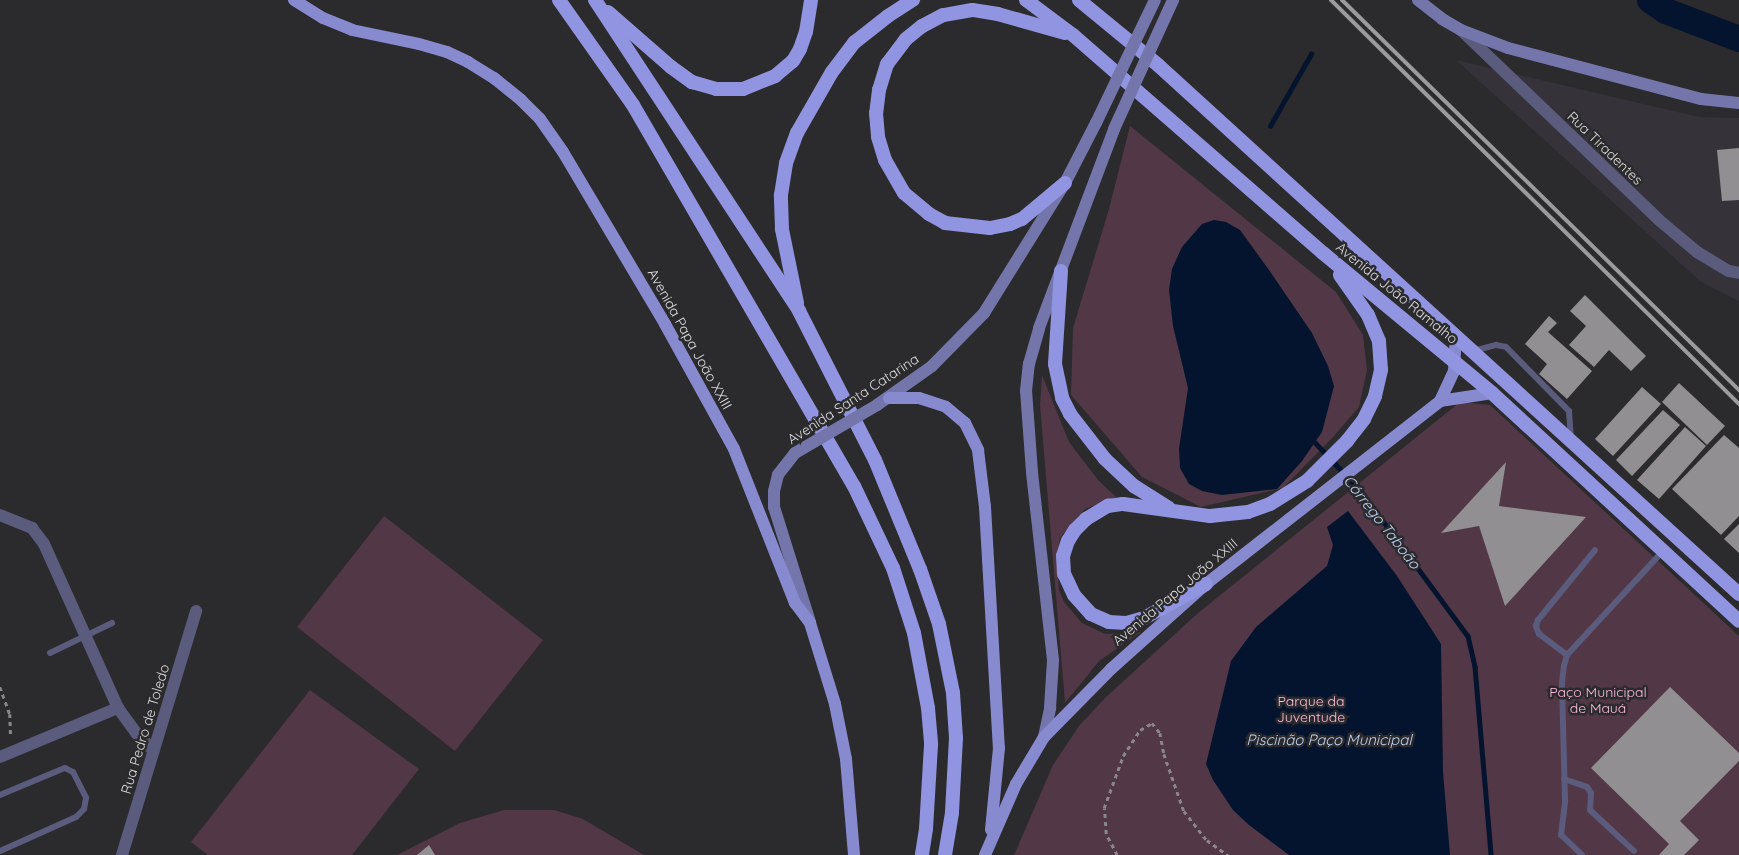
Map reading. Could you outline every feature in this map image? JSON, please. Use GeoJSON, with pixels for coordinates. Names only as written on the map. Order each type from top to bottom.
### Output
{"type":"FeatureCollection","features":[{"type":"Feature","properties":{"kind":"highway"},"geometry":{"type":"LineString","coordinates":[[559,0],[648,131],[854,486],[893,568],[914,633],[928,708],[931,745],[926,829],[922,855]]}},
{"type":"Feature","properties":{"kind":"highway"},"geometry":{"type":"LineString","coordinates":[[595,0],[670,67],[692,82],[716,89],[734,89],[743,88],[775,76],[792,61],[800,49],[806,32],[811,0]]}},
{"type":"Feature","properties":{"kind":"highway"},"geometry":{"type":"LineString","coordinates":[[595,0],[799,311],[875,460],[939,624],[953,693],[956,738],[952,813],[945,855]]}},
{"type":"Feature","properties":{"kind":"highway"},"geometry":{"type":"LineString","coordinates":[[799,311],[782,229],[781,195],[786,163],[794,141],[812,103],[832,72],[855,42],[888,16],[913,0]]}},
{"type":"Feature","properties":{"kind":"highway","name":"Avenida João Ramalho"},"geometry":{"type":"LineString","coordinates":[[1026,0],[1073,35],[1322,253],[1456,361],[1739,621]]}},
{"type":"Feature","properties":{"kind":"highway","name":"Avenida João Ramalho"},"geometry":{"type":"LineString","coordinates":[[1079,0],[1090,5],[1165,72],[1739,594]]}},
{"type":"Feature","properties":{"kind":"highway"},"geometry":{"type":"LineString","coordinates":[[1065,183],[1022,219],[1010,224],[990,228],[945,223],[928,214],[904,193],[885,160],[878,138],[876,113],[879,90],[887,64],[906,39],[922,26],[942,15],[972,10],[998,14],[1073,35]]}},
{"type":"Feature","properties":{"kind":"highway"},"geometry":{"type":"LineString","coordinates":[[1206,584],[1144,618],[1126,623],[1109,622],[1091,614],[1074,595],[1064,574],[1064,556],[1068,541],[1075,530],[1097,512],[1108,506],[1123,504],[1210,516],[1248,512],[1270,504],[1307,481],[1347,441],[1364,419],[1375,396],[1381,370],[1379,341],[1368,315],[1354,293],[1322,253]]}},
{"type":"Feature","properties":{"kind":"highway"},"geometry":{"type":"LineString","coordinates":[[1061,272],[1055,364],[1062,398],[1070,414],[1105,459],[1134,486],[1174,511]]}},
{"type":"Feature","properties":{"kind":"main road","name":"Avenida Papa João XXIII"},"geometry":{"type":"LineString","coordinates":[[294,0],[323,18],[352,30],[419,44],[454,56],[494,78],[521,100],[540,119],[563,152],[660,316],[734,449],[795,603],[810,623],[835,704],[846,759],[854,855]]}},
{"type":"Feature","properties":{"kind":"main road","name":"Avenida Santa Catarina"},"geometry":{"type":"LineString","coordinates":[[810,623],[774,507],[774,490],[778,475],[795,453],[889,398],[932,366],[984,313],[1065,183],[1154,0]]}},
{"type":"Feature","properties":{"kind":"main road"},"geometry":{"type":"LineString","coordinates":[[1044,737],[1050,708],[1053,660],[1032,472],[1026,391],[1034,343],[1114,129],[1173,0]]}},
{"type":"Feature","properties":{"kind":"main road"},"geometry":{"type":"LineString","coordinates":[[1418,0],[1442,19],[1461,30],[1508,48],[1700,99],[1739,103]]}},
{"type":"Feature","properties":{"kind":"main road","name":"Avenida Papa João XXIII"},"geometry":{"type":"LineString","coordinates":[[1440,401],[1456,361],[1456,336]]}},
{"type":"Feature","properties":{"kind":"main road","name":"Avenida Papa João XXIII"},"geometry":{"type":"LineString","coordinates":[[985,855],[1016,784],[1044,737],[1111,668],[1206,584],[1440,401],[1492,393]]}},
{"type":"Feature","properties":{"kind":"main road"},"geometry":{"type":"LineString","coordinates":[[889,398],[908,396],[946,407],[964,423],[978,450],[983,485],[998,739],[991,838]]}},
{"type":"Feature","properties":{"kind":"street","name":"Rua Tiradentes"},"geometry":{"type":"LineString","coordinates":[[1461,30],[1659,220],[1697,252],[1729,271],[1739,273]]}},
{"type":"Feature","properties":{"kind":"street"},"geometry":{"type":"LineString","coordinates":[[0,515],[32,528],[44,544],[118,708],[136,733],[154,751]]}},
{"type":"Feature","properties":{"kind":"street","name":"Rua Pedro de Toledo"},"geometry":{"type":"LineString","coordinates":[[122,855],[196,612]]}},
{"type":"Feature","properties":{"kind":"street"},"geometry":{"type":"LineString","coordinates":[[4,755],[118,708]]}},
{"type":"Feature","properties":{"kind":"lane"},"geometry":{"type":"LineString","coordinates":[[1472,351],[1496,345],[1506,347],[1569,411],[1571,441]]}},
{"type":"Feature","properties":{"kind":"lane"},"geometry":{"type":"LineString","coordinates":[[1568,655],[1539,634],[1536,626],[1538,620],[1595,550]]}},
{"type":"Feature","properties":{"kind":"lane"},"geometry":{"type":"LineString","coordinates":[[1582,855],[1560,834],[1565,800],[1562,682],[1568,655],[1663,551]]}},
{"type":"Feature","properties":{"kind":"lane"},"geometry":{"type":"LineString","coordinates":[[50,653],[112,623]]}},
{"type":"Feature","properties":{"kind":"lane"},"geometry":{"type":"LineString","coordinates":[[0,795],[65,768],[72,772],[86,798],[84,809],[76,817],[0,851]]}},
{"type":"Feature","properties":{"kind":"lane"},"geometry":{"type":"LineString","coordinates":[[1564,779],[1587,787],[1591,792],[1590,810],[1634,850]]}},
{"type":"Feature","properties":{"kind":"path"},"geometry":{"type":"LineString","coordinates":[[0,687],[10,714],[12,731],[4,755]]}},
{"type":"Feature","properties":{"kind":"path"},"geometry":{"type":"LineString","coordinates":[[1118,855],[1106,834],[1104,808],[1123,756],[1140,730],[1152,723],[1160,733],[1164,754],[1184,811],[1207,840],[1228,855]]}},
{"type":"Feature","properties":{"kind":"shaded area"},"geometry":{"type":"Polygon","coordinates":[[[1456,60],[1699,117],[1739,118],[1739,301],[1701,282],[1456,60]]]}},
{"type":"Feature","properties":{"kind":"green space"},"geometry":{"type":"Polygon","coordinates":[[[1130,126],[1336,292],[1363,335],[1367,370],[1359,407],[1333,437],[1283,488],[1201,507],[1142,477],[1071,395],[1073,328],[1109,209],[1130,126]]]}},
{"type":"Feature","properties":{"kind":"green space"},"geometry":{"type":"Polygon","coordinates":[[[1042,375],[1069,442],[1098,480],[1116,497],[1085,509],[1060,538],[1057,558],[1059,590],[1064,602],[1082,623],[1105,634],[1141,632],[1099,661],[1065,703],[1040,405],[1042,375]]]}},
{"type":"Feature","properties":{"kind":"green space"},"geometry":{"type":"Polygon","coordinates":[[[1460,402],[1490,405],[1739,636],[1739,855],[1014,855],[1053,765],[1079,726],[1105,698],[1198,613],[1460,402]]]}},
{"type":"Feature","properties":{"kind":"green space"},"geometry":{"type":"Polygon","coordinates":[[[384,516],[543,640],[455,751],[297,627],[384,516]]]}},
{"type":"Feature","properties":{"kind":"green space"},"geometry":{"type":"Polygon","coordinates":[[[310,690],[419,769],[352,855],[208,855],[191,842],[310,690]]]}},
{"type":"Feature","properties":{"kind":"green space"},"geometry":{"type":"Polygon","coordinates":[[[504,810],[554,810],[583,819],[644,855],[397,855],[460,823],[504,810]]]}},
{"type":"Feature","properties":{"kind":"water"},"geometry":{"type":"Polygon","coordinates":[[[1214,220],[1226,222],[1240,230],[1269,270],[1312,333],[1328,366],[1334,386],[1322,432],[1302,461],[1277,489],[1222,495],[1202,491],[1189,484],[1180,468],[1179,449],[1188,388],[1173,326],[1169,290],[1172,269],[1182,247],[1202,224],[1214,220]]]}},
{"type":"Feature","properties":{"kind":"water","name":"Piscinão Paço Municipal"},"geometry":{"type":"Polygon","coordinates":[[[1348,511],[1397,576],[1441,644],[1443,772],[1450,855],[1289,855],[1249,825],[1233,810],[1213,780],[1206,764],[1231,661],[1256,627],[1327,566],[1333,545],[1327,527],[1348,511]]]}},
{"type":"Feature","properties":{"kind":"building"},"geometry":{"type":"Polygon","coordinates":[[[1739,148],[1739,200],[1722,201],[1717,150],[1739,148]]]}},
{"type":"Feature","properties":{"kind":"building"},"geometry":{"type":"Polygon","coordinates":[[[1585,295],[1646,356],[1631,371],[1609,350],[1594,367],[1569,345],[1586,326],[1570,311],[1585,295]]]}},
{"type":"Feature","properties":{"kind":"building"},"geometry":{"type":"Polygon","coordinates":[[[1549,316],[1557,323],[1548,332],[1592,371],[1567,399],[1539,374],[1547,364],[1525,344],[1549,316]]]}},
{"type":"Feature","properties":{"kind":"building"},"geometry":{"type":"Polygon","coordinates":[[[1679,383],[1725,426],[1707,445],[1662,402],[1679,383]]]}},
{"type":"Feature","properties":{"kind":"building"},"geometry":{"type":"Polygon","coordinates":[[[1642,387],[1661,404],[1613,456],[1595,439],[1642,387]]]}},
{"type":"Feature","properties":{"kind":"building"},"geometry":{"type":"Polygon","coordinates":[[[1663,410],[1680,425],[1632,476],[1616,460],[1663,410]]]}},
{"type":"Feature","properties":{"kind":"building"},"geometry":{"type":"Polygon","coordinates":[[[1685,427],[1706,446],[1659,499],[1637,480],[1685,427]]]}},
{"type":"Feature","properties":{"kind":"building"},"geometry":{"type":"Polygon","coordinates":[[[1724,435],[1739,448],[1739,516],[1721,535],[1672,489],[1724,435]]]}},
{"type":"Feature","properties":{"kind":"building"},"geometry":{"type":"Polygon","coordinates":[[[1506,462],[1499,506],[1586,517],[1505,606],[1479,526],[1441,533],[1506,462]]]}},
{"type":"Feature","properties":{"kind":"building"},"geometry":{"type":"Polygon","coordinates":[[[1739,524],[1739,553],[1724,539],[1739,524]]]}},
{"type":"Feature","properties":{"kind":"building"},"geometry":{"type":"Polygon","coordinates":[[[1670,687],[1739,753],[1739,761],[1680,821],[1699,840],[1684,855],[1659,855],[1669,844],[1591,768],[1670,687]]]}},
{"type":"Feature","properties":{"kind":"building"},"geometry":{"type":"Polygon","coordinates":[[[429,845],[435,855],[417,855],[429,845]]]}},
{"type":"Feature","properties":{"kind":"waterway"},"geometry":{"type":"LineString","coordinates":[[1650,0],[1666,11],[1739,39]]}},
{"type":"Feature","properties":{"kind":"waterway","name":"Córrego Taboão"},"geometry":{"type":"LineString","coordinates":[[1270,126],[1311,54]]}},
{"type":"Feature","properties":{"kind":"waterway","name":"Córrego Taboão"},"geometry":{"type":"LineString","coordinates":[[1311,438],[1361,491],[1468,636],[1475,667],[1491,855]]}},
{"type":"Feature","properties":{"kind":"railway"},"geometry":{"type":"LineString","coordinates":[[1331,0],[1739,404]]}},
{"type":"Feature","properties":{"kind":"railway"},"geometry":{"type":"LineString","coordinates":[[1342,0],[1739,390]]}},
{"type":"Feature","properties":{"kind":"park label","name":"Paço Municipal de Mauá"},"geometry":{"type":"Point","coordinates":[1598,700]}},
{"type":"Feature","properties":{"kind":"park label","name":"Parque da Juventude"},"geometry":{"type":"Point","coordinates":[1311,710]}}]}
